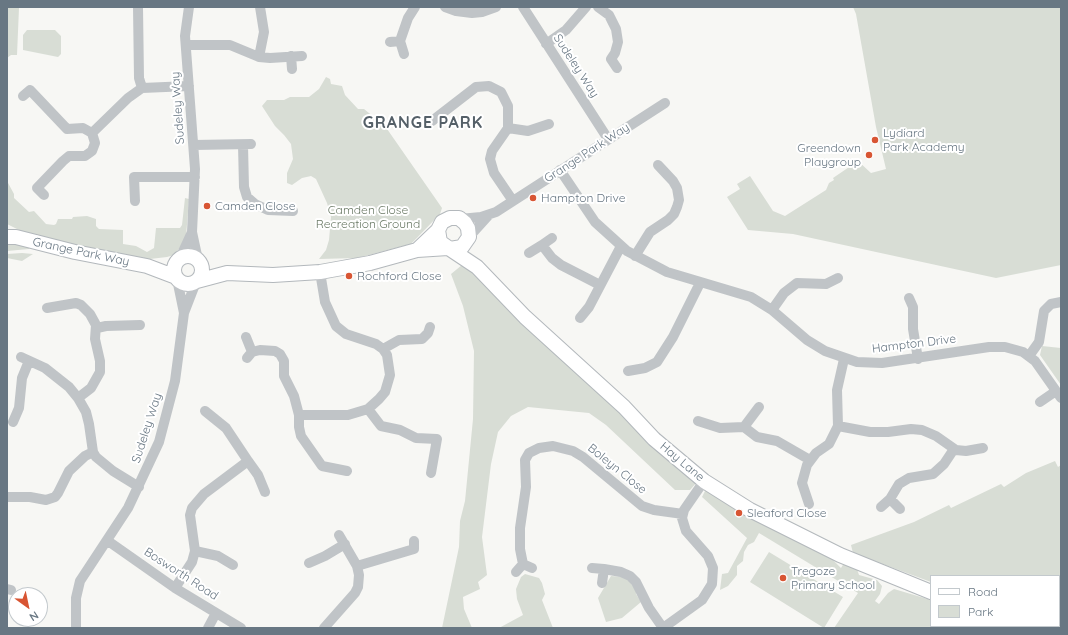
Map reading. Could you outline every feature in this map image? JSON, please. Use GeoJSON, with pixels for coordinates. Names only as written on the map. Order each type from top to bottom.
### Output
{"type":"FeatureCollection","features":[{"type":"Feature","properties":{"kind":"street"},"geometry":{"type":"LineString","coordinates":[[138,7],[139,78],[142,88]]}},
{"type":"Feature","properties":{"kind":"street","name":"Sudeley Way"},"geometry":{"type":"LineString","coordinates":[[189,7],[185,26],[194,145],[195,177],[192,232],[199,261]]}},
{"type":"Feature","properties":{"kind":"street"},"geometry":{"type":"LineString","coordinates":[[259,57],[264,32],[260,7]]}},
{"type":"Feature","properties":{"kind":"street"},"geometry":{"type":"LineString","coordinates":[[404,54],[395,41],[415,7]]}},
{"type":"Feature","properties":{"kind":"street"},"geometry":{"type":"LineString","coordinates":[[445,7],[460,12],[472,13],[482,12],[496,7]]}},
{"type":"Feature","properties":{"kind":"street","name":"Sudeley Way"},"geometry":{"type":"LineString","coordinates":[[523,7],[608,139]]}},
{"type":"Feature","properties":{"kind":"street"},"geometry":{"type":"LineString","coordinates":[[546,44],[566,30],[586,7]]}},
{"type":"Feature","properties":{"kind":"street"},"geometry":{"type":"LineString","coordinates":[[598,7],[609,15],[616,29],[618,42],[615,53],[606,57],[616,68]]}},
{"type":"Feature","properties":{"kind":"street"},"geometry":{"type":"LineString","coordinates":[[186,45],[230,45],[259,57],[270,58],[302,56]]}},
{"type":"Feature","properties":{"kind":"street"},"geometry":{"type":"LineString","coordinates":[[291,56],[292,69]]}},
{"type":"Feature","properties":{"kind":"street"},"geometry":{"type":"LineString","coordinates":[[432,121],[450,114],[472,89],[481,85],[489,86],[501,92],[506,100],[509,111],[508,128],[492,151],[490,159],[494,173],[513,201]]}},
{"type":"Feature","properties":{"kind":"street"},"geometry":{"type":"LineString","coordinates":[[92,132],[128,98],[142,88],[189,86]]}},
{"type":"Feature","properties":{"kind":"street"},"geometry":{"type":"LineString","coordinates":[[26,90],[65,128],[73,130],[83,128],[92,132]]}},
{"type":"Feature","properties":{"kind":"street","name":"Grange Park Way"},"geometry":{"type":"LineString","coordinates":[[197,282],[227,273],[273,275],[320,272],[370,263],[416,250],[462,247],[488,216],[665,103]]}},
{"type":"Feature","properties":{"kind":"street"},"geometry":{"type":"LineString","coordinates":[[508,128],[528,131],[549,124]]}},
{"type":"Feature","properties":{"kind":"street"},"geometry":{"type":"LineString","coordinates":[[37,188],[69,156],[81,157],[89,155],[94,148],[95,143],[92,132]]}},
{"type":"Feature","properties":{"kind":"street"},"geometry":{"type":"LineString","coordinates":[[194,145],[247,144],[244,187],[247,197],[255,204],[268,210],[293,211]]}},
{"type":"Feature","properties":{"kind":"street"},"geometry":{"type":"LineString","coordinates":[[635,256],[650,232],[671,217],[678,207],[679,200],[677,188],[673,181],[658,165]]}},
{"type":"Feature","properties":{"kind":"street","name":"Hampton Drive"},"geometry":{"type":"LineString","coordinates":[[560,170],[591,216],[621,246],[635,256],[667,272],[751,297],[772,310],[814,345],[844,359],[857,362],[882,363],[918,359],[998,346],[1014,349],[1029,356],[1039,366],[1058,394],[1040,402]]}},
{"type":"Feature","properties":{"kind":"street"},"geometry":{"type":"LineString","coordinates":[[134,201],[134,178],[195,177]]}},
{"type":"Feature","properties":{"kind":"street","name":"Grange Park Way"},"geometry":{"type":"LineString","coordinates":[[416,250],[438,230],[440,224],[447,219],[488,216]]}},
{"type":"Feature","properties":{"kind":"street"},"geometry":{"type":"LineString","coordinates":[[460,219],[467,226],[468,238]]}},
{"type":"Feature","properties":{"kind":"street"},"geometry":{"type":"LineString","coordinates":[[438,230],[440,242],[449,249]]}},
{"type":"Feature","properties":{"kind":"street","name":"Sudeley Way"},"geometry":{"type":"LineString","coordinates":[[179,259],[192,232]]}},
{"type":"Feature","properties":{"kind":"street","name":"Grange Park Way"},"geometry":{"type":"LineString","coordinates":[[10,235],[75,252],[147,266],[176,278]]}},
{"type":"Feature","properties":{"kind":"street","name":"Hay Lane"},"geometry":{"type":"LineString","coordinates":[[468,238],[477,267]]}},
{"type":"Feature","properties":{"kind":"street"},"geometry":{"type":"LineString","coordinates":[[529,253],[552,238]]}},
{"type":"Feature","properties":{"kind":"street"},"geometry":{"type":"LineString","coordinates":[[542,245],[552,258],[561,265],[600,285]]}},
{"type":"Feature","properties":{"kind":"street"},"geometry":{"type":"LineString","coordinates":[[580,318],[589,308],[621,246]]}},
{"type":"Feature","properties":{"kind":"street","name":"Hay Lane"},"geometry":{"type":"LineString","coordinates":[[449,249],[477,267],[525,317],[619,402],[658,443],[704,481],[750,510],[840,556],[930,592]]}},
{"type":"Feature","properties":{"kind":"street"},"geometry":{"type":"LineString","coordinates":[[191,256],[199,261],[202,272],[197,282],[186,284],[176,278],[174,269],[179,259],[191,256]]}},
{"type":"Feature","properties":{"kind":"street","name":"Grange Park Way"},"geometry":{"type":"LineString","coordinates":[[147,266],[179,259]]}},
{"type":"Feature","properties":{"kind":"street","name":"Grange Park Way"},"geometry":{"type":"LineString","coordinates":[[199,261],[227,273]]}},
{"type":"Feature","properties":{"kind":"street"},"geometry":{"type":"LineString","coordinates":[[299,415],[336,416],[368,409],[380,399],[388,383],[390,362],[383,349],[369,341],[346,334],[336,326],[325,302],[320,272]]}},
{"type":"Feature","properties":{"kind":"street","name":"Sudeley Way"},"geometry":{"type":"LineString","coordinates":[[176,278],[184,313]]}},
{"type":"Feature","properties":{"kind":"street"},"geometry":{"type":"LineString","coordinates":[[772,310],[784,293],[797,283],[826,284],[838,278]]}},
{"type":"Feature","properties":{"kind":"street","name":"Sudeley Way"},"geometry":{"type":"LineString","coordinates":[[76,628],[76,598],[80,581],[108,541],[139,487],[159,442],[170,406],[177,368],[184,313],[197,282]]}},
{"type":"Feature","properties":{"kind":"street"},"geometry":{"type":"LineString","coordinates":[[628,372],[645,368],[657,362],[673,337],[700,283]]}},
{"type":"Feature","properties":{"kind":"street"},"geometry":{"type":"LineString","coordinates":[[909,298],[913,307],[913,328],[918,359]]}},
{"type":"Feature","properties":{"kind":"street"},"geometry":{"type":"LineString","coordinates":[[1029,356],[1039,342],[1044,311],[1051,304],[1061,302]]}},
{"type":"Feature","properties":{"kind":"street"},"geometry":{"type":"LineString","coordinates":[[47,308],[76,303],[81,305],[90,314],[97,328],[95,339],[100,361],[100,372],[91,388],[78,398]]}},
{"type":"Feature","properties":{"kind":"street"},"geometry":{"type":"LineString","coordinates":[[97,328],[106,326],[140,325]]}},
{"type":"Feature","properties":{"kind":"street"},"geometry":{"type":"LineString","coordinates":[[383,349],[399,340],[422,339],[428,333],[430,327]]}},
{"type":"Feature","properties":{"kind":"street"},"geometry":{"type":"LineString","coordinates":[[246,337],[250,355],[260,350],[275,351],[283,357],[284,376],[294,396],[299,415],[299,428],[301,436],[322,466],[347,471]]}},
{"type":"Feature","properties":{"kind":"street"},"geometry":{"type":"LineString","coordinates":[[13,422],[19,408],[25,359],[54,374],[78,398],[89,424],[93,452],[101,463],[139,487]]}},
{"type":"Feature","properties":{"kind":"street"},"geometry":{"type":"LineString","coordinates":[[809,504],[802,483],[804,473],[810,460],[829,444],[838,426],[837,390],[844,359]]}},
{"type":"Feature","properties":{"kind":"street"},"geometry":{"type":"LineString","coordinates":[[698,421],[719,432],[744,427],[759,407]]}},
{"type":"Feature","properties":{"kind":"street"},"geometry":{"type":"LineString","coordinates":[[368,409],[382,426],[400,430],[416,438],[437,439],[431,473]]}},
{"type":"Feature","properties":{"kind":"street"},"geometry":{"type":"LineString","coordinates":[[205,411],[226,421],[248,461],[258,475],[266,492]]}},
{"type":"Feature","properties":{"kind":"street"},"geometry":{"type":"LineString","coordinates":[[838,426],[870,432],[888,432],[903,429],[922,430],[936,436],[954,449],[966,451],[983,448]]}},
{"type":"Feature","properties":{"kind":"street"},"geometry":{"type":"LineString","coordinates":[[744,427],[757,437],[777,441],[810,460]]}},
{"type":"Feature","properties":{"kind":"street","name":"Boleyn Close"},"geometry":{"type":"LineString","coordinates":[[516,572],[528,566],[520,548],[520,528],[526,487],[524,465],[529,452],[539,448],[553,446],[573,451],[583,457],[642,506],[654,510],[683,514]]}},
{"type":"Feature","properties":{"kind":"street"},"geometry":{"type":"LineString","coordinates":[[881,507],[890,500],[899,484],[909,478],[927,476],[939,470],[954,449]]}},
{"type":"Feature","properties":{"kind":"street"},"geometry":{"type":"LineString","coordinates":[[7,497],[30,497],[46,500],[55,497],[69,471],[85,456],[93,452]]}},
{"type":"Feature","properties":{"kind":"street"},"geometry":{"type":"LineString","coordinates":[[175,588],[192,562],[195,551],[190,515],[192,508],[204,494],[248,461]]}},
{"type":"Feature","properties":{"kind":"street"},"geometry":{"type":"LineString","coordinates":[[592,568],[621,572],[633,578],[649,608],[664,628],[702,600],[710,588],[714,575],[713,568],[708,556],[686,531],[683,525],[683,514],[704,481]]}},
{"type":"Feature","properties":{"kind":"street"},"geometry":{"type":"LineString","coordinates":[[890,500],[900,509]]}},
{"type":"Feature","properties":{"kind":"street"},"geometry":{"type":"LineString","coordinates":[[330,626],[358,587],[357,566],[339,535]]}},
{"type":"Feature","properties":{"kind":"street","name":"Bosworth Road"},"geometry":{"type":"LineString","coordinates":[[108,541],[175,588],[241,628]]}},
{"type":"Feature","properties":{"kind":"street"},"geometry":{"type":"LineString","coordinates":[[309,563],[325,556],[345,544]]}},
{"type":"Feature","properties":{"kind":"street"},"geometry":{"type":"LineString","coordinates":[[357,566],[415,550]]}},
{"type":"Feature","properties":{"kind":"street"},"geometry":{"type":"LineString","coordinates":[[195,551],[218,556],[233,565]]}},
{"type":"Feature","properties":{"kind":"street"},"geometry":{"type":"LineString","coordinates":[[602,583],[604,569]]}},
{"type":"Feature","properties":{"kind":"street"},"geometry":{"type":"LineString","coordinates":[[208,628],[216,612]]}},
{"type":"Feature","properties":{"kind":"green space"},"geometry":{"type":"Polygon","coordinates":[[[7,7],[19,8],[17,55],[11,55],[7,58],[7,7]]]}},
{"type":"Feature","properties":{"kind":"green space","name":"Lydiard Park Academy"},"geometry":{"type":"Polygon","coordinates":[[[853,7],[1061,7],[1061,265],[996,278],[793,234],[748,230],[727,197],[740,189],[737,184],[750,176],[773,211],[785,216],[826,190],[829,183],[834,180],[833,178],[858,161],[871,173],[886,169],[876,127],[856,14],[853,7]]]}},
{"type":"Feature","properties":{"kind":"green space"},"geometry":{"type":"Polygon","coordinates":[[[27,30],[55,30],[61,36],[61,54],[58,57],[23,50],[23,35],[27,30]]]}},
{"type":"Feature","properties":{"kind":"green space","name":"Camden Close Recreation Ground"},"geometry":{"type":"Polygon","coordinates":[[[326,77],[330,79],[331,84],[342,86],[345,95],[358,109],[364,109],[385,126],[442,208],[440,214],[411,244],[357,258],[319,259],[326,250],[329,240],[331,217],[327,203],[316,179],[311,176],[302,178],[292,185],[287,183],[287,173],[293,159],[291,144],[275,126],[262,106],[267,100],[284,100],[290,97],[309,97],[319,89],[326,77]]]}},
{"type":"Feature","properties":{"kind":"green space"},"geometry":{"type":"Polygon","coordinates":[[[7,181],[14,194],[14,198],[29,212],[34,211],[46,224],[54,225],[58,219],[72,219],[73,217],[87,216],[96,219],[96,226],[99,229],[123,230],[123,244],[136,246],[147,252],[154,248],[156,228],[180,228],[182,225],[185,198],[189,199],[186,237],[174,255],[150,259],[56,242],[23,232],[7,224],[7,181]]]}},
{"type":"Feature","properties":{"kind":"green space"},"geometry":{"type":"Polygon","coordinates":[[[7,243],[30,247],[29,249],[7,251],[7,243]]]}},
{"type":"Feature","properties":{"kind":"green space"},"geometry":{"type":"Polygon","coordinates":[[[7,254],[33,254],[22,261],[7,258],[7,254]]]}},
{"type":"Feature","properties":{"kind":"green space"},"geometry":{"type":"Polygon","coordinates":[[[462,265],[467,265],[697,482],[690,490],[675,490],[606,425],[589,413],[528,407],[511,416],[498,432],[491,464],[482,537],[487,575],[478,582],[480,589],[463,597],[464,609],[472,628],[442,628],[459,547],[460,521],[465,501],[473,419],[474,351],[463,306],[451,274],[462,265]]]}},
{"type":"Feature","properties":{"kind":"green space"},"geometry":{"type":"Polygon","coordinates":[[[1042,346],[1061,348],[1061,385],[1040,355],[1042,346]]]}},
{"type":"Feature","properties":{"kind":"green space"},"geometry":{"type":"Polygon","coordinates":[[[1055,461],[1058,467],[1061,465],[1061,613],[1060,575],[930,575],[930,582],[853,553],[851,545],[914,522],[949,505],[951,508],[1001,484],[1004,487],[1026,473],[1055,461]]]}},
{"type":"Feature","properties":{"kind":"green space"},"geometry":{"type":"Polygon","coordinates":[[[706,489],[830,557],[841,568],[844,563],[857,569],[859,575],[877,580],[882,586],[880,594],[875,601],[879,604],[888,593],[894,589],[930,600],[930,627],[1040,628],[834,628],[858,593],[759,533],[754,542],[748,545],[744,552],[743,561],[737,566],[737,575],[728,586],[720,590],[722,574],[728,573],[747,538],[702,497],[706,489]]]}},
{"type":"Feature","properties":{"kind":"green space"},"geometry":{"type":"Polygon","coordinates":[[[769,552],[843,597],[824,628],[750,582],[769,552]]]}},
{"type":"Feature","properties":{"kind":"green space"},"geometry":{"type":"Polygon","coordinates":[[[525,574],[539,578],[542,583],[545,594],[542,600],[553,628],[499,628],[523,615],[517,599],[516,589],[521,577],[525,574]]]}},
{"type":"Feature","properties":{"kind":"green space"},"geometry":{"type":"Polygon","coordinates":[[[611,576],[625,577],[636,589],[636,594],[641,602],[622,618],[606,622],[598,598],[611,576]]]}},
{"type":"Feature","properties":{"kind":"place","name":"Lydiard Park Academy"},"geometry":{"type":"Point","coordinates":[875,140]}},
{"type":"Feature","properties":{"kind":"place","name":"Greendown Playgroup"},"geometry":{"type":"Point","coordinates":[869,155]}},
{"type":"Feature","properties":{"kind":"place","name":"Hampton Drive"},"geometry":{"type":"Point","coordinates":[533,198]}},
{"type":"Feature","properties":{"kind":"place","name":"Camden Close"},"geometry":{"type":"Point","coordinates":[207,206]}},
{"type":"Feature","properties":{"kind":"place","name":"Rochford Close"},"geometry":{"type":"Point","coordinates":[349,276]}},
{"type":"Feature","properties":{"kind":"place","name":"Sleaford Close"},"geometry":{"type":"Point","coordinates":[739,513]}},
{"type":"Feature","properties":{"kind":"place","name":"Tregoze Primary School"},"geometry":{"type":"Point","coordinates":[783,578]}},
{"type":"Feature","properties":{"kind":"district","name":"GRANGE PARK"},"geometry":{"type":"Point","coordinates":[423,123]}}]}
